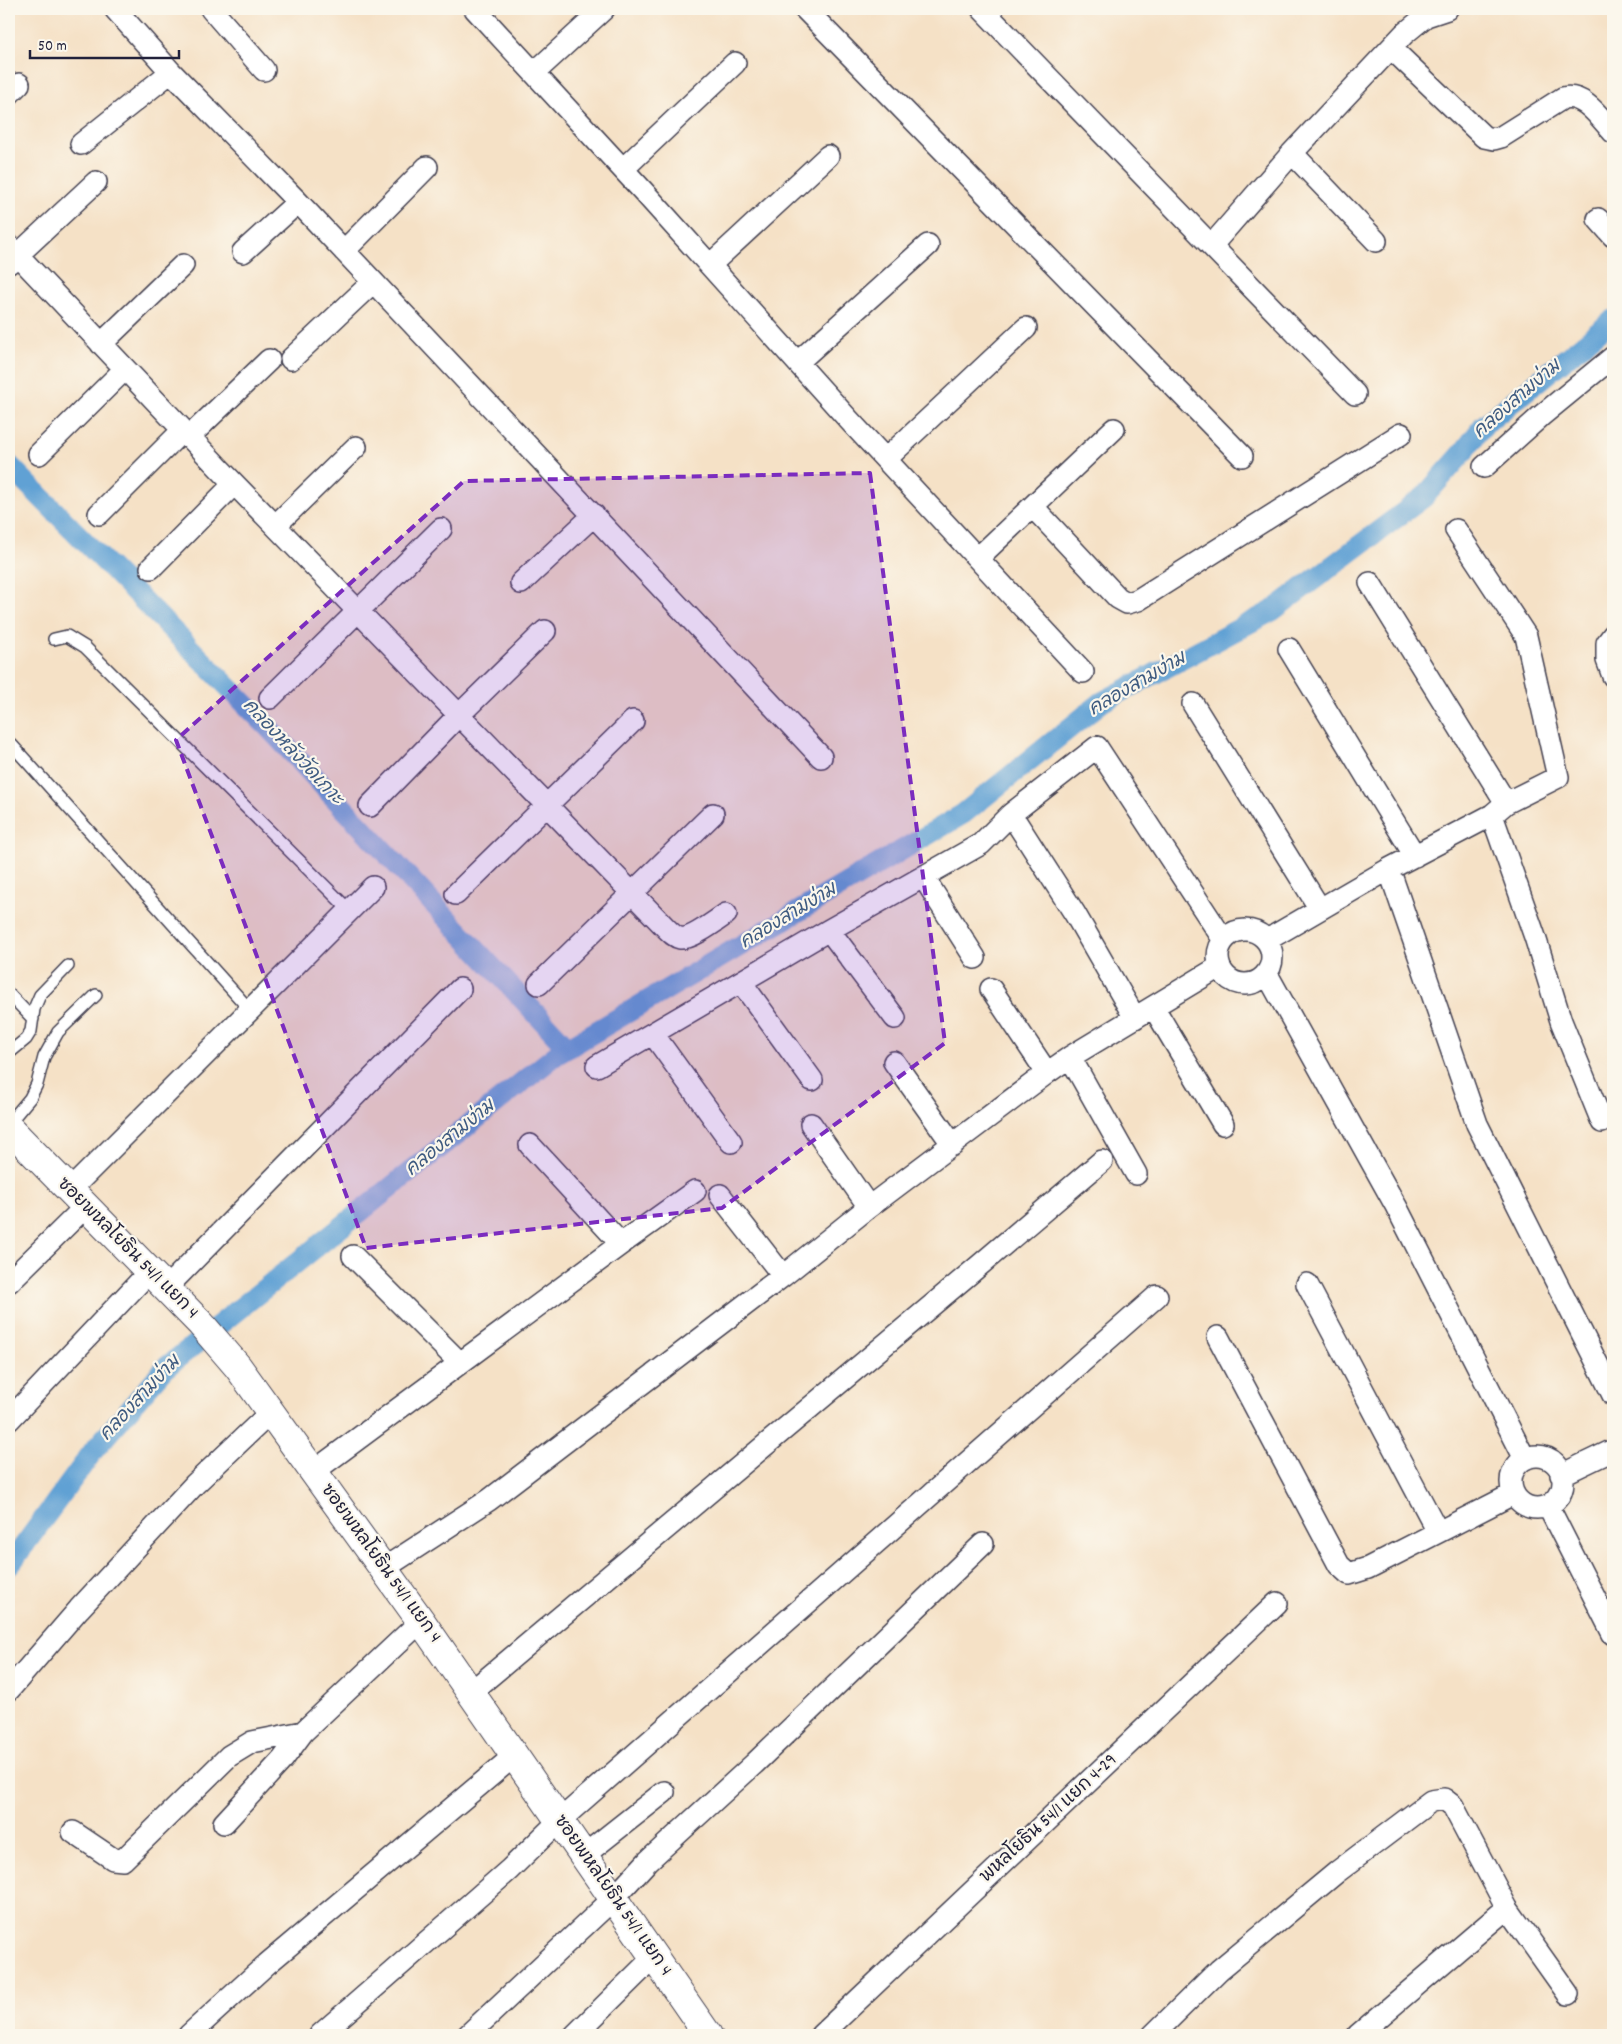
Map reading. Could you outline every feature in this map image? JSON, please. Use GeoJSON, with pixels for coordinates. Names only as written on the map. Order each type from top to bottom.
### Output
{"type":"FeatureCollection","features":[{"type":"Feature","properties":{"kind":"street"},"geometry":{"type":"LineString","coordinates":[[115,9],[171,72],[374,282],[821,757]]}},
{"type":"Feature","properties":{"kind":"street"},"geometry":{"type":"LineString","coordinates":[[211,9],[264,70]]}},
{"type":"Feature","properties":{"kind":"street"},"geometry":{"type":"LineString","coordinates":[[475,9],[1083,672]]}},
{"type":"Feature","properties":{"kind":"street"},"geometry":{"type":"LineString","coordinates":[[534,73],[604,9]]}},
{"type":"Feature","properties":{"kind":"street"},"geometry":{"type":"LineString","coordinates":[[805,9],[1242,456]]}},
{"type":"Feature","properties":{"kind":"street"},"geometry":{"type":"LineString","coordinates":[[982,9],[1355,394]]}},
{"type":"Feature","properties":{"kind":"street"},"geometry":{"type":"LineString","coordinates":[[1212,245],[1292,153],[1423,12],[1447,9]]}},
{"type":"Feature","properties":{"kind":"street"},"geometry":{"type":"LineString","coordinates":[[1391,48],[1484,137],[1494,139],[1501,137],[1563,98],[1572,96],[1582,100],[1613,132]]}},
{"type":"Feature","properties":{"kind":"street"},"geometry":{"type":"LineString","coordinates":[[623,169],[735,63]]}},
{"type":"Feature","properties":{"kind":"street"},"geometry":{"type":"LineString","coordinates":[[81,144],[171,72]]}},
{"type":"Feature","properties":{"kind":"street"},"geometry":{"type":"LineString","coordinates":[[1292,153],[1376,241]]}},
{"type":"Feature","properties":{"kind":"street"},"geometry":{"type":"LineString","coordinates":[[710,265],[828,156]]}},
{"type":"Feature","properties":{"kind":"street"},"geometry":{"type":"LineString","coordinates":[[344,251],[427,167]]}},
{"type":"Feature","properties":{"kind":"street"},"geometry":{"type":"LineString","coordinates":[[96,182],[12,255],[101,344],[234,484],[276,525],[667,929],[674,935],[682,938],[692,935],[726,914]]}},
{"type":"Feature","properties":{"kind":"street"},"geometry":{"type":"LineString","coordinates":[[243,252],[298,202]]}},
{"type":"Feature","properties":{"kind":"street"},"geometry":{"type":"LineString","coordinates":[[1598,218],[1613,236]]}},
{"type":"Feature","properties":{"kind":"street"},"geometry":{"type":"LineString","coordinates":[[798,362],[928,245]]}},
{"type":"Feature","properties":{"kind":"street"},"geometry":{"type":"LineString","coordinates":[[101,344],[184,265]]}},
{"type":"Feature","properties":{"kind":"street"},"geometry":{"type":"LineString","coordinates":[[291,359],[374,282]]}},
{"type":"Feature","properties":{"kind":"street"},"geometry":{"type":"LineString","coordinates":[[886,459],[1026,328]]}},
{"type":"Feature","properties":{"kind":"street"},"geometry":{"type":"LineString","coordinates":[[1484,467],[1541,416],[1613,357]]}},
{"type":"Feature","properties":{"kind":"street"},"geometry":{"type":"LineString","coordinates":[[99,514],[269,360]]}},
{"type":"Feature","properties":{"kind":"street"},"geometry":{"type":"LineString","coordinates":[[39,454],[124,370]]}},
{"type":"Feature","properties":{"kind":"street"},"geometry":{"type":"LineString","coordinates":[[978,558],[1114,430]]}},
{"type":"Feature","properties":{"kind":"street"},"geometry":{"type":"LineString","coordinates":[[1033,507],[1118,598],[1127,603],[1138,600],[1401,434]]}},
{"type":"Feature","properties":{"kind":"street"},"geometry":{"type":"LineString","coordinates":[[276,525],[356,447]]}},
{"type":"Feature","properties":{"kind":"street"},"geometry":{"type":"LineString","coordinates":[[151,568],[234,484]]}},
{"type":"Feature","properties":{"kind":"street"},"geometry":{"type":"LineString","coordinates":[[521,583],[594,515]]}},
{"type":"Feature","properties":{"kind":"street"},"geometry":{"type":"LineString","coordinates":[[270,698],[441,529]]}},
{"type":"Feature","properties":{"kind":"street"},"geometry":{"type":"LineString","coordinates":[[1267,940],[1389,869],[1558,777],[1526,636],[1456,530]]}},
{"type":"Feature","properties":{"kind":"street"},"geometry":{"type":"LineString","coordinates":[[1370,583],[1499,809],[1535,936],[1562,1021],[1602,1122]]}},
{"type":"Feature","properties":{"kind":"street"},"geometry":{"type":"LineString","coordinates":[[370,806],[459,715],[545,632]]}},
{"type":"Feature","properties":{"kind":"street"},"geometry":{"type":"LineString","coordinates":[[1613,635],[1607,642],[1607,660],[1613,676]]}},
{"type":"Feature","properties":{"kind":"street"},"geometry":{"type":"LineString","coordinates":[[1290,649],[1415,856]]}},
{"type":"Feature","properties":{"kind":"street"},"geometry":{"type":"LineString","coordinates":[[1193,704],[1320,909]]}},
{"type":"Feature","properties":{"kind":"street"},"geometry":{"type":"LineString","coordinates":[[456,894],[633,721]]}},
{"type":"Feature","properties":{"kind":"street"},"geometry":{"type":"LineString","coordinates":[[597,1066],[829,930],[924,878],[981,844],[1011,814],[1097,747],[1223,939]]}},
{"type":"Feature","properties":{"kind":"street"},"geometry":{"type":"LineString","coordinates":[[539,984],[713,814]]}},
{"type":"Feature","properties":{"kind":"street"},"geometry":{"type":"LineString","coordinates":[[1011,814],[1076,914],[1135,1018]]}},
{"type":"Feature","properties":{"kind":"street"},"geometry":{"type":"LineString","coordinates":[[1389,869],[1477,1124],[1613,1395]]}},
{"type":"Feature","properties":{"kind":"street"},"geometry":{"type":"LineString","coordinates":[[924,878],[976,958]]}},
{"type":"Feature","properties":{"kind":"street"},"geometry":{"type":"LineString","coordinates":[[9,1282],[77,1199],[250,1010],[373,887]]}},
{"type":"Feature","properties":{"kind":"street"},"geometry":{"type":"LineString","coordinates":[[1249,929],[1262,935],[1271,946],[1273,961],[1267,974],[1256,983],[1241,984],[1228,978],[1219,967],[1218,952],[1223,939],[1235,930],[1249,929]]}},
{"type":"Feature","properties":{"kind":"street"},"geometry":{"type":"LineString","coordinates":[[829,930],[895,1018]]}},
{"type":"Feature","properties":{"kind":"street"},"geometry":{"type":"LineString","coordinates":[[382,1569],[489,1500],[1046,1073],[1219,967]]}},
{"type":"Feature","properties":{"kind":"street"},"geometry":{"type":"LineString","coordinates":[[1267,974],[1396,1206],[1525,1459]]}},
{"type":"Feature","properties":{"kind":"street"},"geometry":{"type":"LineString","coordinates":[[740,982],[812,1080]]}},
{"type":"Feature","properties":{"kind":"street"},"geometry":{"type":"LineString","coordinates":[[9,1420],[460,989]]}},
{"type":"Feature","properties":{"kind":"street"},"geometry":{"type":"LineString","coordinates":[[990,989],[1046,1073]]}},
{"type":"Feature","properties":{"kind":"street"},"geometry":{"type":"LineString","coordinates":[[1154,1008],[1223,1124]]}},
{"type":"Feature","properties":{"kind":"street"},"geometry":{"type":"LineString","coordinates":[[653,1034],[731,1142]]}},
{"type":"Feature","properties":{"kind":"street"},"geometry":{"type":"LineString","coordinates":[[1070,1057],[1136,1174]]}},
{"type":"Feature","properties":{"kind":"street"},"geometry":{"type":"LineString","coordinates":[[894,1062],[953,1145]]}},
{"type":"Feature","properties":{"kind":"street"},"geometry":{"type":"LineString","coordinates":[[811,1124],[869,1207]]}},
{"type":"Feature","properties":{"kind":"street","name":"ซอยพหลโยธิน 54/1 แยก 4"},"geometry":{"type":"LineString","coordinates":[[9,1128],[201,1324],[238,1368],[471,1692],[612,1899],[654,1957],[702,2032]]}},
{"type":"Feature","properties":{"kind":"street"},"geometry":{"type":"LineString","coordinates":[[530,1145],[621,1244]]}},
{"type":"Feature","properties":{"kind":"street"},"geometry":{"type":"LineString","coordinates":[[471,1692],[974,1270],[1102,1160]]}},
{"type":"Feature","properties":{"kind":"street"},"geometry":{"type":"LineString","coordinates":[[313,1472],[621,1244],[695,1192]]}},
{"type":"Feature","properties":{"kind":"street"},"geometry":{"type":"LineString","coordinates":[[720,1194],[783,1276]]}},
{"type":"Feature","properties":{"kind":"street"},"geometry":{"type":"LineString","coordinates":[[353,1256],[460,1363]]}},
{"type":"Feature","properties":{"kind":"street"},"geometry":{"type":"LineString","coordinates":[[1307,1284],[1438,1532]]}},
{"type":"Feature","properties":{"kind":"street"},"geometry":{"type":"LineString","coordinates":[[320,2035],[1157,1296]]}},
{"type":"Feature","properties":{"kind":"street"},"geometry":{"type":"LineString","coordinates":[[1218,1337],[1339,1565],[1349,1574],[1368,1568],[1513,1494]]}},
{"type":"Feature","properties":{"kind":"street"},"geometry":{"type":"LineString","coordinates":[[9,1690],[79,1608],[196,1484],[270,1413]]}},
{"type":"Feature","properties":{"kind":"street"},"geometry":{"type":"LineString","coordinates":[[1562,1475],[1613,1450]]}},
{"type":"Feature","properties":{"kind":"street"},"geometry":{"type":"LineString","coordinates":[[1534,1456],[1551,1460],[1558,1467],[1562,1475],[1561,1493],[1548,1506],[1532,1508],[1518,1501],[1513,1494],[1511,1478],[1518,1464],[1525,1459],[1534,1456]]}},
{"type":"Feature","properties":{"kind":"street"},"geometry":{"type":"LineString","coordinates":[[1548,1506],[1613,1634]]}},
{"type":"Feature","properties":{"kind":"street"},"geometry":{"type":"LineString","coordinates":[[468,2035],[612,1899],[648,1861],[754,1764],[983,1544]]}},
{"type":"Feature","properties":{"kind":"street","name":"พหลโยธิน 54/1 แยก 4-29"},"geometry":{"type":"LineString","coordinates":[[821,2035],[1277,1603]]}},
{"type":"Feature","properties":{"kind":"street"},"geometry":{"type":"LineString","coordinates":[[224,1823],[282,1759],[303,1732],[421,1622]]}},
{"type":"Feature","properties":{"kind":"street"},"geometry":{"type":"LineString","coordinates":[[73,1832],[113,1859],[122,1860],[229,1756],[252,1742],[303,1732]]}},
{"type":"Feature","properties":{"kind":"street"},"geometry":{"type":"LineString","coordinates":[[189,2035],[267,1964],[514,1756]]}},
{"type":"Feature","properties":{"kind":"street"},"geometry":{"type":"LineString","coordinates":[[583,1856],[664,1792]]}},
{"type":"Feature","properties":{"kind":"street"},"geometry":{"type":"LineString","coordinates":[[1153,2035],[1219,1970],[1336,1872],[1431,1801],[1444,1799],[1453,1806],[1507,1908],[1568,1994]]}},
{"type":"Feature","properties":{"kind":"street"},"geometry":{"type":"LineString","coordinates":[[1358,2035],[1507,1908]]}},
{"type":"Feature","properties":{"kind":"street"},"geometry":{"type":"LineString","coordinates":[[574,2035],[654,1957]]}},
{"type":"Feature","properties":{"kind":"lane"},"geometry":{"type":"LineString","coordinates":[[54,639],[67,636],[85,647],[350,911]]}},
{"type":"Feature","properties":{"kind":"lane"},"geometry":{"type":"LineString","coordinates":[[12,744],[250,1010]]}},
{"type":"Feature","properties":{"kind":"lane"},"geometry":{"type":"LineString","coordinates":[[9,1053],[31,1031],[40,995],[68,966]]}},
{"type":"Feature","properties":{"kind":"lane"},"geometry":{"type":"LineString","coordinates":[[9,994],[33,1019]]}},
{"type":"Feature","properties":{"kind":"lane"},"geometry":{"type":"LineString","coordinates":[[9,1123],[30,1098],[37,1084],[44,1056],[58,1032],[96,995]]}},
{"type":"Feature","properties":{"kind":"highlighted area"},"geometry":{"type":"Polygon","coordinates":[[[870,473],[945,1043],[722,1208],[366,1248],[176,740],[464,481],[870,473]]]}},
{"type":"Feature","properties":{"kind":"waterway","name":"คลองสามง่าม"},"geometry":{"type":"LineString","coordinates":[[9,1566],[94,1450],[164,1369],[556,1055],[963,814],[1102,702],[1272,611],[1424,497],[1462,454],[1483,426],[1613,320]]}},
{"type":"Feature","properties":{"kind":"waterway","name":"คลองหลังวัดเกาะ"},"geometry":{"type":"LineString","coordinates":[[9,465],[268,727],[568,1048]]}}]}
